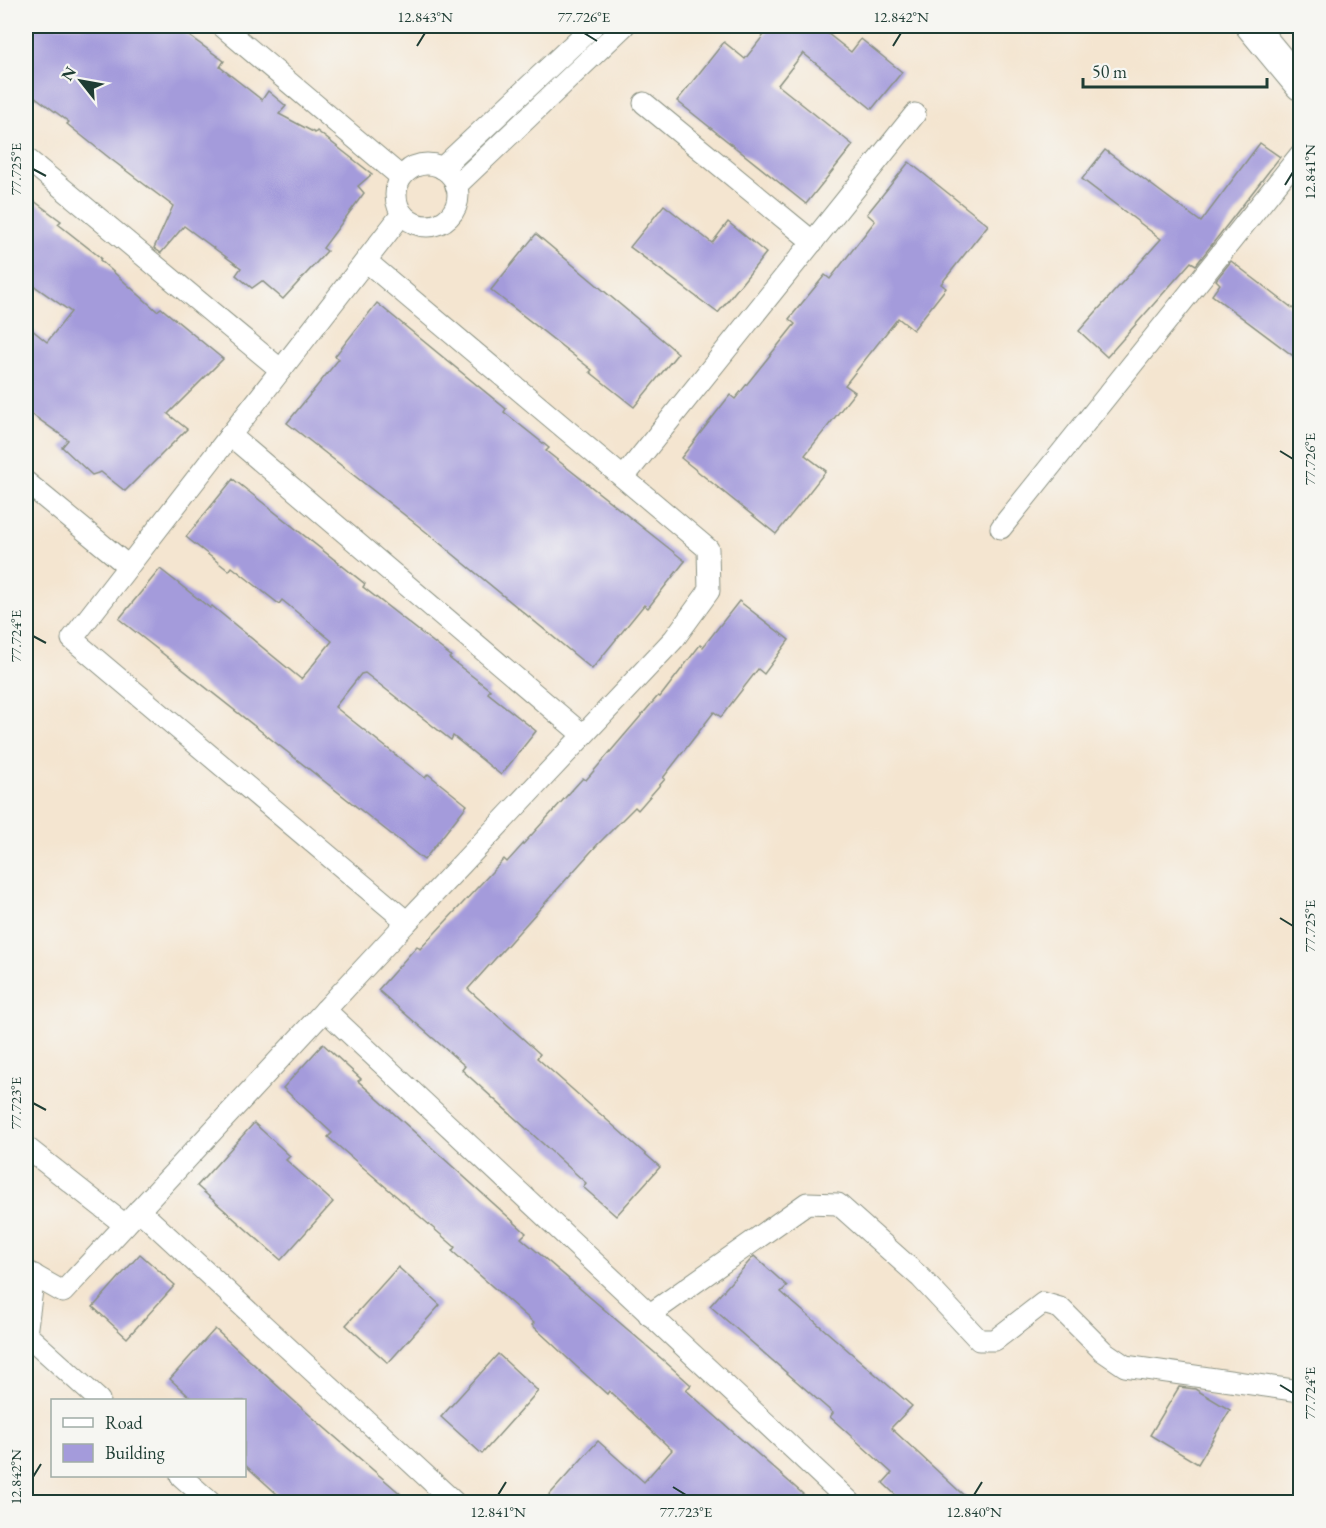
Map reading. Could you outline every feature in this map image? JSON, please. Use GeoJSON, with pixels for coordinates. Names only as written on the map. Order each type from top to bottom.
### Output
{"type":"FeatureCollection","features":[{"type":"Feature","properties":{"kind":"main road"},"geometry":{"type":"LineString","coordinates":[[1251,26],[1300,85]]}},
{"type":"Feature","properties":{"kind":"street"},"geometry":{"type":"LineString","coordinates":[[222,26],[401,177]]}},
{"type":"Feature","properties":{"kind":"street"},"geometry":{"type":"LineString","coordinates":[[442,168],[593,26]]}},
{"type":"Feature","properties":{"kind":"street"},"geometry":{"type":"LineString","coordinates":[[456,186],[624,26]]}},
{"type":"Feature","properties":{"kind":"street"},"geometry":{"type":"LineString","coordinates":[[644,103],[813,242]]}},
{"type":"Feature","properties":{"kind":"street"},"geometry":{"type":"LineString","coordinates":[[624,477],[915,114]]}},
{"type":"Feature","properties":{"kind":"street"},"geometry":{"type":"LineString","coordinates":[[1001,528],[1300,155]]}},
{"type":"Feature","properties":{"kind":"street"},"geometry":{"type":"LineString","coordinates":[[26,158],[281,370]]}},
{"type":"Feature","properties":{"kind":"street"},"geometry":{"type":"LineString","coordinates":[[428,164],[442,168],[456,186],[458,198],[454,210],[446,219],[435,225],[423,226],[412,222],[402,214],[396,203],[396,189],[401,177],[413,167],[428,164]]}},
{"type":"Feature","properties":{"kind":"street"},"geometry":{"type":"LineString","coordinates":[[402,214],[72,639],[406,922]]}},
{"type":"Feature","properties":{"kind":"street"},"geometry":{"type":"LineString","coordinates":[[97,1399],[26,1334],[30,1273],[63,1292],[406,922],[674,639],[709,591],[708,549],[366,261]]}},
{"type":"Feature","properties":{"kind":"street"},"geometry":{"type":"LineString","coordinates":[[230,435],[583,735]]}},
{"type":"Feature","properties":{"kind":"street"},"geometry":{"type":"LineString","coordinates":[[26,482],[128,566]]}},
{"type":"Feature","properties":{"kind":"street"},"geometry":{"type":"LineString","coordinates":[[325,1010],[850,1503]]}},
{"type":"Feature","properties":{"kind":"street"},"geometry":{"type":"LineString","coordinates":[[26,1147],[132,1217],[454,1503]]}},
{"type":"Feature","properties":{"kind":"street"},"geometry":{"type":"LineString","coordinates":[[649,1315],[807,1203],[838,1204],[921,1278],[979,1340],[995,1340],[1043,1303],[1060,1308],[1103,1351],[1125,1366],[1300,1391]]}},
{"type":"Feature","properties":{"kind":"street"},"geometry":{"type":"LineString","coordinates":[[182,1477],[210,1503]]}},
{"type":"Feature","properties":{"kind":"building"},"geometry":{"type":"Polygon","coordinates":[[[26,26],[175,26],[224,61],[220,67],[262,100],[268,91],[286,106],[279,114],[315,133],[317,131],[372,174],[358,186],[364,193],[323,248],[327,251],[283,299],[262,281],[252,288],[236,275],[241,268],[184,226],[161,253],[154,248],[173,206],[26,90],[26,26]]]}},
{"type":"Feature","properties":{"kind":"building"},"geometry":{"type":"Polygon","coordinates":[[[771,26],[818,26],[851,52],[861,39],[902,72],[872,109],[803,53],[778,85],[853,145],[806,204],[677,101],[724,42],[745,59],[771,26]]]}},
{"type":"Feature","properties":{"kind":"building"},"geometry":{"type":"Polygon","coordinates":[[[1260,143],[1280,157],[1196,265],[1191,262],[1107,357],[1079,331],[1161,239],[1082,179],[1105,150],[1201,222],[1260,143]]]}},
{"type":"Feature","properties":{"kind":"building"},"geometry":{"type":"Polygon","coordinates":[[[909,162],[988,225],[941,284],[946,288],[913,330],[898,318],[845,385],[855,392],[805,455],[826,471],[776,534],[681,458],[730,395],[735,399],[795,324],[789,319],[825,275],[830,279],[875,221],[867,214],[909,162]]]}},
{"type":"Feature","properties":{"kind":"building"},"geometry":{"type":"Polygon","coordinates":[[[26,195],[61,221],[58,224],[101,258],[100,260],[157,311],[161,308],[223,359],[168,414],[187,429],[125,491],[101,472],[92,475],[62,447],[68,440],[26,410],[26,325],[47,342],[71,312],[26,280],[26,195]]]}},
{"type":"Feature","properties":{"kind":"building"},"geometry":{"type":"Polygon","coordinates":[[[664,205],[712,243],[728,222],[766,253],[718,313],[630,247],[664,205]]]}},
{"type":"Feature","properties":{"kind":"building"},"geometry":{"type":"Polygon","coordinates":[[[536,234],[678,353],[634,407],[590,372],[592,370],[491,290],[536,234]]]}},
{"type":"Feature","properties":{"kind":"building"},"geometry":{"type":"Polygon","coordinates":[[[1231,261],[1300,314],[1300,361],[1212,295],[1220,284],[1216,280],[1231,261]]]}},
{"type":"Feature","properties":{"kind":"building"},"geometry":{"type":"Polygon","coordinates":[[[377,303],[506,409],[504,412],[549,448],[546,451],[685,561],[648,608],[644,605],[592,669],[425,531],[287,423],[339,359],[335,356],[377,303]]]}},
{"type":"Feature","properties":{"kind":"building"},"geometry":{"type":"Polygon","coordinates":[[[233,479],[365,584],[363,587],[451,656],[449,658],[490,690],[488,693],[536,731],[501,775],[453,736],[451,740],[365,673],[361,674],[335,707],[425,778],[428,774],[467,805],[424,860],[119,619],[160,569],[210,608],[212,606],[301,679],[308,671],[332,641],[282,600],[279,604],[232,567],[229,571],[186,537],[233,479]]]}},
{"type":"Feature","properties":{"kind":"building"},"geometry":{"type":"Polygon","coordinates":[[[739,601],[789,640],[764,674],[758,669],[721,717],[714,712],[663,778],[665,779],[638,810],[635,807],[597,845],[468,989],[540,1054],[537,1058],[660,1167],[616,1216],[583,1187],[586,1183],[462,1070],[465,1066],[378,990],[417,946],[420,949],[504,859],[507,862],[583,778],[586,780],[658,696],[660,697],[700,645],[703,647],[739,601]]]}},
{"type":"Feature","properties":{"kind":"building"},"geometry":{"type":"Polygon","coordinates":[[[323,1044],[361,1079],[358,1081],[526,1233],[521,1238],[691,1385],[686,1390],[813,1503],[542,1503],[598,1441],[644,1482],[672,1450],[609,1391],[607,1394],[577,1367],[532,1325],[534,1323],[452,1251],[455,1247],[328,1137],[332,1133],[283,1088],[323,1044]]]}},
{"type":"Feature","properties":{"kind":"building"},"geometry":{"type":"Polygon","coordinates":[[[254,1123],[290,1156],[286,1160],[333,1202],[281,1260],[197,1186],[254,1123]]]}},
{"type":"Feature","properties":{"kind":"building"},"geometry":{"type":"Polygon","coordinates":[[[140,1254],[175,1285],[127,1338],[93,1307],[140,1254]]]}},
{"type":"Feature","properties":{"kind":"building"},"geometry":{"type":"Polygon","coordinates":[[[754,1256],[787,1286],[781,1292],[912,1406],[891,1428],[972,1503],[904,1503],[883,1483],[892,1473],[830,1417],[833,1413],[710,1306],[754,1256]]]}},
{"type":"Feature","properties":{"kind":"building"},"geometry":{"type":"Polygon","coordinates":[[[398,1267],[440,1305],[388,1363],[346,1325],[398,1267]]]}},
{"type":"Feature","properties":{"kind":"building"},"geometry":{"type":"Polygon","coordinates":[[[215,1329],[411,1503],[287,1503],[246,1466],[246,1399],[192,1399],[170,1379],[215,1329]]]}},
{"type":"Feature","properties":{"kind":"building"},"geometry":{"type":"Polygon","coordinates":[[[498,1354],[538,1391],[482,1454],[441,1417],[498,1354]]]}},
{"type":"Feature","properties":{"kind":"building"},"geometry":{"type":"Polygon","coordinates":[[[1179,1387],[1195,1389],[1230,1410],[1198,1464],[1150,1435],[1179,1387]]]}}]}
